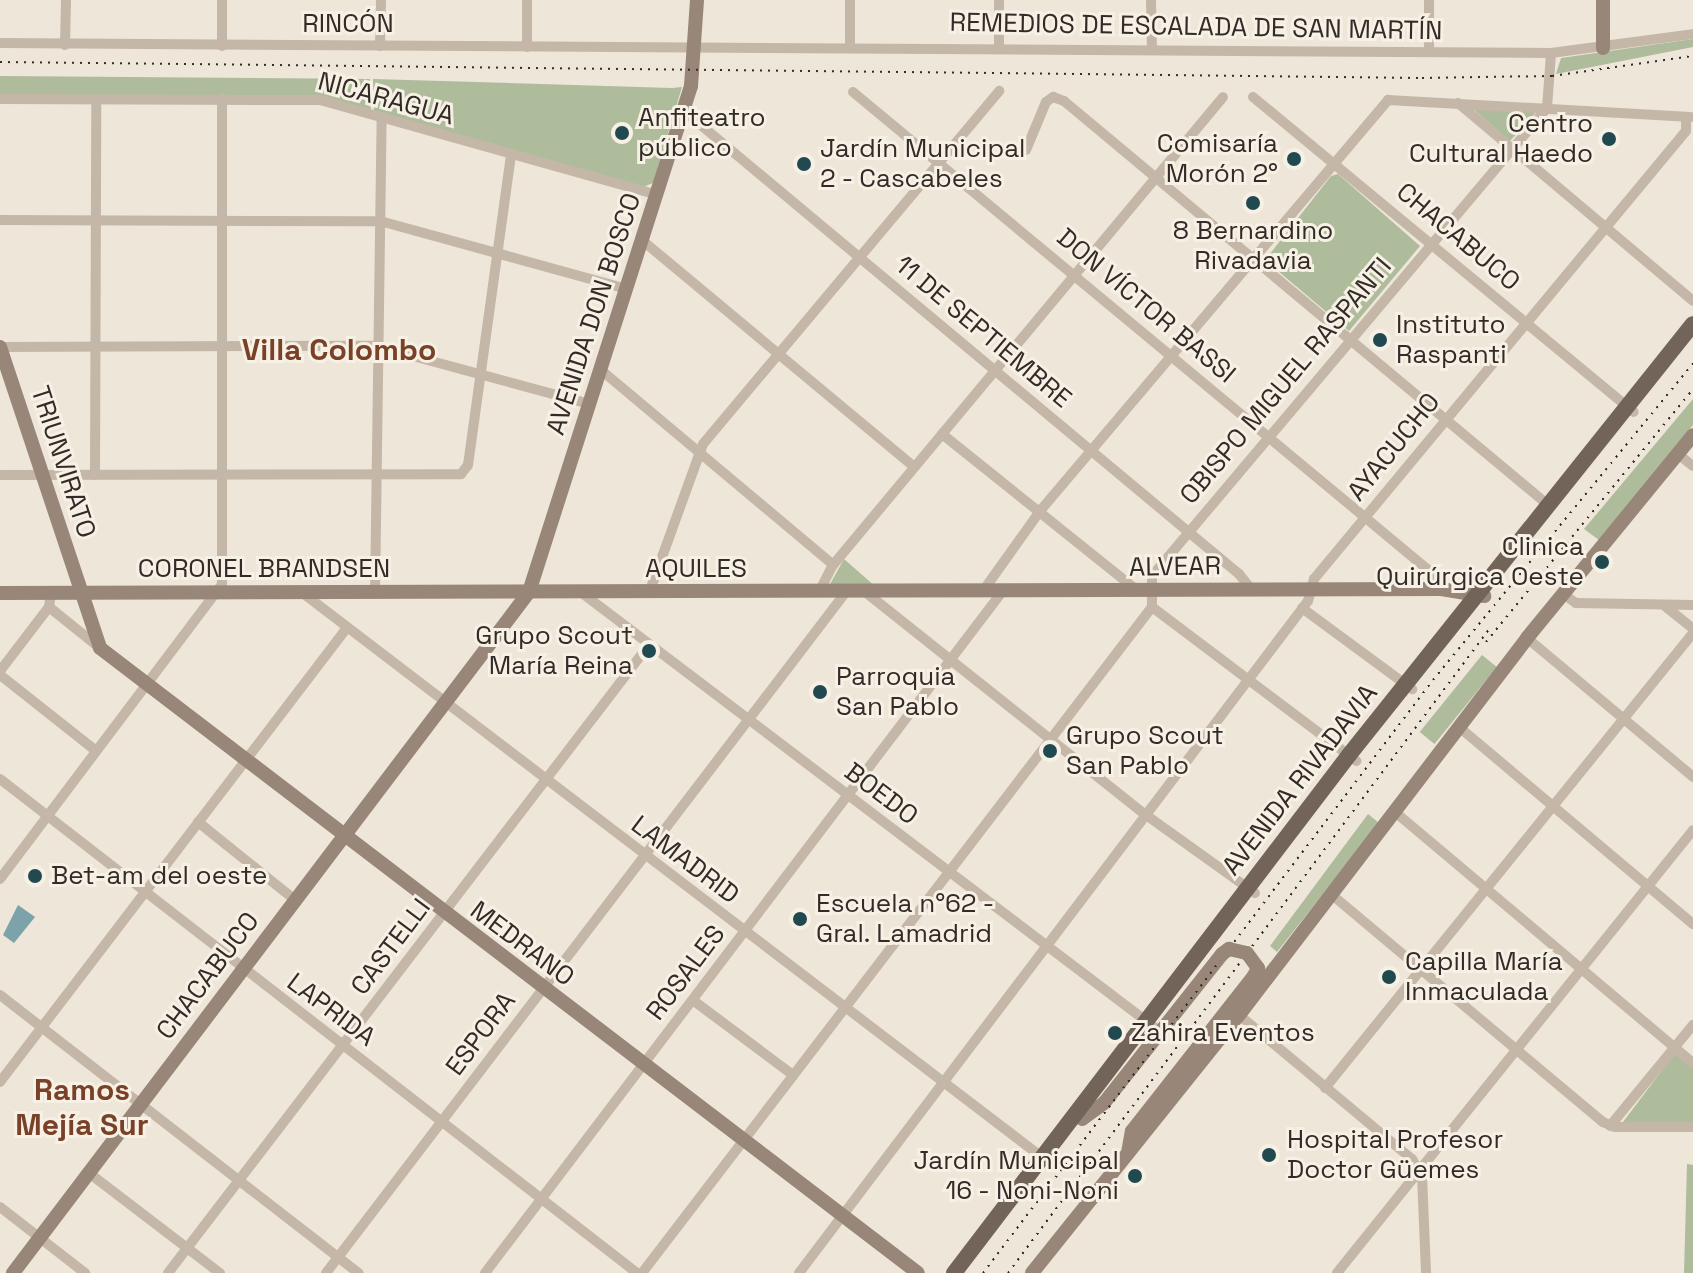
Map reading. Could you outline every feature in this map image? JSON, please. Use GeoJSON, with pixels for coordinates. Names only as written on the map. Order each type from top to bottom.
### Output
{"type":"FeatureCollection","features":[{"type":"Feature","properties":{"kind":"main road","name":"AVENIDA RIVADAVIA"},"geometry":{"type":"LineString","coordinates":[[969,1273],[1251,890],[1481,594],[1630,409],[1693,324]]}},
{"type":"Feature","properties":{"kind":"main road","name":"AVENIDA RIVADAVIA"},"geometry":{"type":"LineString","coordinates":[[1481,594],[1547,504],[1693,340]]}},
{"type":"Feature","properties":{"kind":"main road","name":"AVENIDA RIVADAVIA"},"geometry":{"type":"LineString","coordinates":[[954,1273],[1150,1024]]}},
{"type":"Feature","properties":{"kind":"street"},"geometry":{"type":"LineString","coordinates":[[65,45],[66,0]]}},
{"type":"Feature","properties":{"kind":"street"},"geometry":{"type":"LineString","coordinates":[[222,0],[222,46]]}},
{"type":"Feature","properties":{"kind":"street"},"geometry":{"type":"LineString","coordinates":[[380,46],[381,0]]}},
{"type":"Feature","properties":{"kind":"street"},"geometry":{"type":"LineString","coordinates":[[527,0],[527,47]]}},
{"type":"Feature","properties":{"kind":"street","name":"AVENIDA DON BOSCO"},"geometry":{"type":"LineString","coordinates":[[529,592],[684,111],[696,49],[697,0]]}},
{"type":"Feature","properties":{"kind":"street"},"geometry":{"type":"LineString","coordinates":[[850,0],[850,46]]}},
{"type":"Feature","properties":{"kind":"street"},"geometry":{"type":"LineString","coordinates":[[999,0],[999,47]]}},
{"type":"Feature","properties":{"kind":"street"},"geometry":{"type":"LineString","coordinates":[[1151,0],[1152,50]]}},
{"type":"Feature","properties":{"kind":"street"},"geometry":{"type":"LineString","coordinates":[[1429,0],[1429,52]]}},
{"type":"Feature","properties":{"kind":"street"},"geometry":{"type":"LineString","coordinates":[[1603,0],[1603,48]]}},
{"type":"Feature","properties":{"kind":"street","name":"REMEDIOS DE ESCALADA DE SAN MARTÍN"},"geometry":{"type":"LineString","coordinates":[[696,49],[850,46],[1551,53],[1693,34]]}},
{"type":"Feature","properties":{"kind":"street","name":"RINCÓN"},"geometry":{"type":"LineString","coordinates":[[0,43],[696,49]]}},
{"type":"Feature","properties":{"kind":"street"},"geometry":{"type":"LineString","coordinates":[[1547,108],[1551,53]]}},
{"type":"Feature","properties":{"kind":"street"},"geometry":{"type":"LineString","coordinates":[[649,593],[699,451],[999,91]]}},
{"type":"Feature","properties":{"kind":"street","name":"DON VÍCTOR BASSI"},"geometry":{"type":"LineString","coordinates":[[853,92],[1438,578],[1441,589]]}},
{"type":"Feature","properties":{"kind":"street"},"geometry":{"type":"LineString","coordinates":[[1026,150],[1042,108],[1053,97],[1064,101],[1547,504]]}},
{"type":"Feature","properties":{"kind":"street"},"geometry":{"type":"LineString","coordinates":[[819,592],[833,565],[1223,97]]}},
{"type":"Feature","properties":{"kind":"street","name":"CHACABUCO"},"geometry":{"type":"LineString","coordinates":[[1253,97],[1630,409]]}},
{"type":"Feature","properties":{"kind":"street"},"geometry":{"type":"LineString","coordinates":[[0,879],[218,592],[222,476],[222,98]]}},
{"type":"Feature","properties":{"kind":"street","name":"NICARAGUA"},"geometry":{"type":"LineString","coordinates":[[0,99],[320,100],[511,157],[658,195]]}},
{"type":"Feature","properties":{"kind":"street"},"geometry":{"type":"LineString","coordinates":[[95,475],[96,99]]}},
{"type":"Feature","properties":{"kind":"street"},"geometry":{"type":"LineString","coordinates":[[983,591],[1040,511],[1388,100],[1690,117]]}},
{"type":"Feature","properties":{"kind":"street"},"geometry":{"type":"LineString","coordinates":[[1458,103],[1693,301]]}},
{"type":"Feature","properties":{"kind":"street","name":"OBISPO MIGUEL RASPANTI"},"geometry":{"type":"LineString","coordinates":[[1152,607],[1145,591],[1152,576],[1547,108]]}},
{"type":"Feature","properties":{"kind":"street","name":"11 DE SEPTIEMBRE"},"geometry":{"type":"LineString","coordinates":[[684,111],[1189,532],[1252,590]]}},
{"type":"Feature","properties":{"kind":"street","name":"AYACUCHO"},"geometry":{"type":"LineString","coordinates":[[799,1273],[1302,608],[1310,589],[1364,518],[1604,228],[1690,134],[1690,117]]}},
{"type":"Feature","properties":{"kind":"street"},"geometry":{"type":"LineString","coordinates":[[375,594],[376,346],[382,118]]}},
{"type":"Feature","properties":{"kind":"street"},"geometry":{"type":"LineString","coordinates":[[0,475],[375,477],[458,475],[465,471],[511,157]]}},
{"type":"Feature","properties":{"kind":"street"},"geometry":{"type":"LineString","coordinates":[[0,220],[380,221],[627,289]]}},
{"type":"Feature","properties":{"kind":"street"},"geometry":{"type":"LineString","coordinates":[[643,241],[914,467]]}},
{"type":"Feature","properties":{"kind":"street"},"geometry":{"type":"LineString","coordinates":[[0,347],[376,346],[589,404]]}},
{"type":"Feature","properties":{"kind":"street","name":"TRIUNVIRATO"},"geometry":{"type":"LineString","coordinates":[[0,347],[81,593]]}},
{"type":"Feature","properties":{"kind":"street"},"geometry":{"type":"LineString","coordinates":[[601,370],[833,565]]}},
{"type":"Feature","properties":{"kind":"street"},"geometry":{"type":"LineString","coordinates":[[942,434],[1145,591]]}},
{"type":"Feature","properties":{"kind":"street"},"geometry":{"type":"LineString","coordinates":[[1032,1273],[1239,1015],[1562,593],[1693,435]]}},
{"type":"Feature","properties":{"kind":"street"},"geometry":{"type":"LineString","coordinates":[[1678,454],[1693,466]]}},
{"type":"Feature","properties":{"kind":"street","name":"ALVEAR"},"geometry":{"type":"LineString","coordinates":[[864,591],[1441,589],[1481,594]]}},
{"type":"Feature","properties":{"kind":"street"},"geometry":{"type":"LineString","coordinates":[[864,591],[1146,815],[1251,890]]}},
{"type":"Feature","properties":{"kind":"street","name":"AQUILES"},"geometry":{"type":"LineString","coordinates":[[529,592],[864,591]]}},
{"type":"Feature","properties":{"kind":"street","name":"CHACABUCO"},"geometry":{"type":"LineString","coordinates":[[13,1273],[529,592]]}},
{"type":"Feature","properties":{"kind":"street","name":"CORONEL BRANDSEN"},"geometry":{"type":"LineString","coordinates":[[0,593],[50,600],[81,593],[529,592]]}},
{"type":"Feature","properties":{"kind":"street","name":"ESPORA"},"geometry":{"type":"LineString","coordinates":[[326,1273],[846,592]]}},
{"type":"Feature","properties":{"kind":"street","name":"ROSALES"},"geometry":{"type":"LineString","coordinates":[[485,1273],[1002,592]]}},
{"type":"Feature","properties":{"kind":"street"},"geometry":{"type":"LineString","coordinates":[[81,593],[100,648]]}},
{"type":"Feature","properties":{"kind":"street","name":"BOEDO"},"geometry":{"type":"LineString","coordinates":[[582,593],[1150,1024]]}},
{"type":"Feature","properties":{"kind":"street"},"geometry":{"type":"LineString","coordinates":[[1562,593],[1576,603],[1693,605]]}},
{"type":"Feature","properties":{"kind":"street","name":"LAMADRID"},"geometry":{"type":"LineString","coordinates":[[304,594],[545,781],[1043,1158]]}},
{"type":"Feature","properties":{"kind":"street"},"geometry":{"type":"LineString","coordinates":[[50,600],[0,673],[95,750]]}},
{"type":"Feature","properties":{"kind":"street","name":"MEDRANO"},"geometry":{"type":"LineString","coordinates":[[50,600],[100,648],[343,837],[918,1273]]}},
{"type":"Feature","properties":{"kind":"street"},"geometry":{"type":"LineString","coordinates":[[1325,1088],[1693,631],[1665,606]]}},
{"type":"Feature","properties":{"kind":"street"},"geometry":{"type":"LineString","coordinates":[[640,1273],[1152,607],[1352,758]]}},
{"type":"Feature","properties":{"kind":"street"},"geometry":{"type":"LineString","coordinates":[[1302,608],[1409,686]]}},
{"type":"Feature","properties":{"kind":"street"},"geometry":{"type":"LineString","coordinates":[[0,1082],[346,629]]}},
{"type":"Feature","properties":{"kind":"street"},"geometry":{"type":"LineString","coordinates":[[1527,638],[1693,777]]}},
{"type":"Feature","properties":{"kind":"street","name":"CASTELLI"},"geometry":{"type":"LineString","coordinates":[[168,1273],[648,646]]}},
{"type":"Feature","properties":{"kind":"street"},"geometry":{"type":"LineString","coordinates":[[1459,727],[1693,924]]}},
{"type":"Feature","properties":{"kind":"street","name":"LAPRIDA"},"geometry":{"type":"LineString","coordinates":[[0,779],[441,1123],[640,1273]]}},
{"type":"Feature","properties":{"kind":"street"},"geometry":{"type":"LineString","coordinates":[[1395,812],[1693,1063]]}},
{"type":"Feature","properties":{"kind":"street"},"geometry":{"type":"LineString","coordinates":[[198,822],[295,900]]}},
{"type":"Feature","properties":{"kind":"street"},"geometry":{"type":"LineString","coordinates":[[1337,1273],[1693,830]]}},
{"type":"Feature","properties":{"kind":"street"},"geometry":{"type":"LineString","coordinates":[[1331,894],[1610,1126],[1693,1127]]}},
{"type":"Feature","properties":{"kind":"street"},"geometry":{"type":"LineString","coordinates":[[1082,1119],[1104,1103],[1222,954],[1238,949],[1255,961],[1254,976],[1132,1131],[1128,1154]]}},
{"type":"Feature","properties":{"kind":"street"},"geometry":{"type":"LineString","coordinates":[[0,995],[359,1273]]}},
{"type":"Feature","properties":{"kind":"street"},"geometry":{"type":"LineString","coordinates":[[694,1001],[793,1075]]}},
{"type":"Feature","properties":{"kind":"street"},"geometry":{"type":"LineString","coordinates":[[1239,1015],[1419,1169],[1426,1273]]}},
{"type":"Feature","properties":{"kind":"street"},"geometry":{"type":"LineString","coordinates":[[1610,1126],[1693,1025]]}},
{"type":"Feature","properties":{"kind":"street"},"geometry":{"type":"LineString","coordinates":[[89,1173],[220,1273]]}},
{"type":"Feature","properties":{"kind":"street"},"geometry":{"type":"LineString","coordinates":[[0,1207],[85,1273]]}},
{"type":"Feature","properties":{"kind":"green space"},"geometry":{"type":"Polygon","coordinates":[[[1693,39],[1693,47],[1556,74],[1561,58],[1693,39]]]}},
{"type":"Feature","properties":{"kind":"green space"},"geometry":{"type":"Polygon","coordinates":[[[0,76],[370,79],[371,113],[316,96],[0,96],[0,76]]]}},
{"type":"Feature","properties":{"kind":"green space"},"geometry":{"type":"Polygon","coordinates":[[[373,79],[682,87],[653,183],[643,187],[374,113],[373,79]]]}},
{"type":"Feature","properties":{"kind":"green space"},"geometry":{"type":"Polygon","coordinates":[[[1472,108],[1538,110],[1510,141],[1472,108]]]}},
{"type":"Feature","properties":{"kind":"green space"},"geometry":{"type":"Polygon","coordinates":[[[1338,174],[1420,246],[1349,331],[1265,260],[1331,176],[1338,174]]]}},
{"type":"Feature","properties":{"kind":"green space"},"geometry":{"type":"Polygon","coordinates":[[[1693,399],[1693,425],[1599,540],[1584,529],[1693,399]]]}},
{"type":"Feature","properties":{"kind":"green space"},"geometry":{"type":"Polygon","coordinates":[[[844,559],[876,587],[829,586],[844,559]]]}},
{"type":"Feature","properties":{"kind":"green space"},"geometry":{"type":"Polygon","coordinates":[[[1482,655],[1497,667],[1434,744],[1420,732],[1482,655]]]}},
{"type":"Feature","properties":{"kind":"green space"},"geometry":{"type":"Polygon","coordinates":[[[1368,814],[1379,823],[1277,952],[1270,946],[1368,814]]]}},
{"type":"Feature","properties":{"kind":"green space"},"geometry":{"type":"Polygon","coordinates":[[[1675,1053],[1693,1068],[1693,1122],[1623,1122],[1675,1053]]]}},
{"type":"Feature","properties":{"kind":"green space"},"geometry":{"type":"Polygon","coordinates":[[[1687,1164],[1693,1165],[1693,1273],[1684,1273],[1687,1164]]]}},
{"type":"Feature","properties":{"kind":"water"},"geometry":{"type":"Polygon","coordinates":[[[18,905],[35,917],[14,943],[3,935],[18,905]]]}},
{"type":"Feature","properties":{"kind":"railway"},"geometry":{"type":"LineString","coordinates":[[0,62],[1422,78],[1552,76],[1693,56]]}},
{"type":"Feature","properties":{"kind":"railway"},"geometry":{"type":"LineString","coordinates":[[983,1273],[1433,680],[1693,363]]}},
{"type":"Feature","properties":{"kind":"railway"},"geometry":{"type":"LineString","coordinates":[[1486,642],[1693,389]]}},
{"type":"Feature","properties":{"kind":"railway"},"geometry":{"type":"LineString","coordinates":[[1008,1273],[1490,628]]}},
{"type":"Feature","properties":{"kind":"place","name":"Anfiteatro público"},"geometry":{"type":"Point","coordinates":[622,133]}},
{"type":"Feature","properties":{"kind":"place","name":"Centro Cultural Haedo"},"geometry":{"type":"Point","coordinates":[1609,139]}},
{"type":"Feature","properties":{"kind":"place","name":"Comisaría Morón 2°"},"geometry":{"type":"Point","coordinates":[1294,159]}},
{"type":"Feature","properties":{"kind":"place","name":"Jardín Municipal 2 - Cascabeles"},"geometry":{"type":"Point","coordinates":[804,164]}},
{"type":"Feature","properties":{"kind":"place","name":"8 Bernardino Rivadavia"},"geometry":{"type":"Point","coordinates":[1253,203]}},
{"type":"Feature","properties":{"kind":"place","name":"Instituto Raspanti"},"geometry":{"type":"Point","coordinates":[1380,340]}},
{"type":"Feature","properties":{"kind":"place","name":"Clinica Quirúrgica Oeste"},"geometry":{"type":"Point","coordinates":[1602,562]}},
{"type":"Feature","properties":{"kind":"place","name":"Grupo Scout María Reina"},"geometry":{"type":"Point","coordinates":[649,651]}},
{"type":"Feature","properties":{"kind":"place","name":"Parroquia San Pablo"},"geometry":{"type":"Point","coordinates":[820,692]}},
{"type":"Feature","properties":{"kind":"place","name":"Grupo Scout San Pablo"},"geometry":{"type":"Point","coordinates":[1050,751]}},
{"type":"Feature","properties":{"kind":"place","name":"Bet-am del oeste"},"geometry":{"type":"Point","coordinates":[35,876]}},
{"type":"Feature","properties":{"kind":"place","name":"Escuela n°62 - Gral. Lamadrid"},"geometry":{"type":"Point","coordinates":[800,919]}},
{"type":"Feature","properties":{"kind":"place","name":"Capilla María Inmaculada"},"geometry":{"type":"Point","coordinates":[1389,977]}},
{"type":"Feature","properties":{"kind":"place","name":"Zahira Eventos"},"geometry":{"type":"Point","coordinates":[1115,1033]}},
{"type":"Feature","properties":{"kind":"place","name":"Hospital Profesor Doctor Güemes"},"geometry":{"type":"Point","coordinates":[1269,1155]}},
{"type":"Feature","properties":{"kind":"place","name":"Jardín Municipal 16 - Noni-Noni"},"geometry":{"type":"Point","coordinates":[1135,1176]}},
{"type":"Feature","properties":{"kind":"district","name":"Villa Colombo"},"geometry":{"type":"Point","coordinates":[339,350]}},
{"type":"Feature","properties":{"kind":"district","name":"Ramos Mejía Sur"},"geometry":{"type":"Point","coordinates":[82,1107]}}]}
